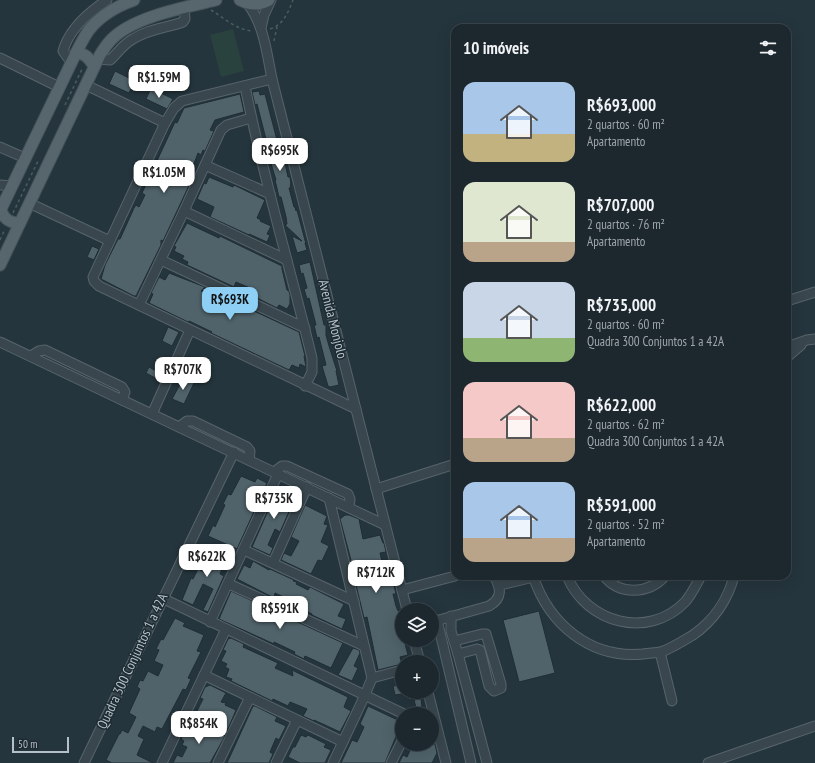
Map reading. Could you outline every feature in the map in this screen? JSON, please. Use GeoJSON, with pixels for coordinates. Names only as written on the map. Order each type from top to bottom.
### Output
{"type":"FeatureCollection","features":[{"type":"Feature","properties":{"kind":"main road"},"geometry":{"type":"LineString","coordinates":[[20,223],[5,219],[0,210],[73,57],[89,30],[97,21],[118,7],[134,0]]}},
{"type":"Feature","properties":{"kind":"main road"},"geometry":{"type":"LineString","coordinates":[[0,265],[96,62],[111,40],[122,31],[142,20],[216,0]]}},
{"type":"Feature","properties":{"kind":"main road"},"geometry":{"type":"LineString","coordinates":[[244,2],[256,4],[270,0]]}},
{"type":"Feature","properties":{"kind":"main road"},"geometry":{"type":"LineString","coordinates":[[73,57],[81,52],[96,62]]}},
{"type":"Feature","properties":{"kind":"street"},"geometry":{"type":"LineString","coordinates":[[73,57],[63,51],[74,29],[92,10],[107,0]]}},
{"type":"Feature","properties":{"kind":"street","name":"Avenida Monjolo"},"geometry":{"type":"LineString","coordinates":[[261,28],[270,0]]}},
{"type":"Feature","properties":{"kind":"street","name":"Avenida Monjolo"},"geometry":{"type":"LineString","coordinates":[[244,2],[253,10],[261,28],[272,79],[405,603]]}},
{"type":"Feature","properties":{"kind":"street"},"geometry":{"type":"LineString","coordinates":[[0,58],[59,87]]}},
{"type":"Feature","properties":{"kind":"street"},"geometry":{"type":"LineString","coordinates":[[272,79],[182,101],[174,108],[165,123],[93,277],[94,281],[99,286],[305,386],[356,409]]}},
{"type":"Feature","properties":{"kind":"street"},"geometry":{"type":"LineString","coordinates":[[86,85],[165,123]]}},
{"type":"Feature","properties":{"kind":"street"},"geometry":{"type":"LineString","coordinates":[[245,86],[251,118],[312,358],[313,366],[305,386]]}},
{"type":"Feature","properties":{"kind":"street"},"geometry":{"type":"LineString","coordinates":[[139,305],[205,164],[224,127],[251,118]]}},
{"type":"Feature","properties":{"kind":"street"},"geometry":{"type":"LineString","coordinates":[[0,147],[25,158]]}},
{"type":"Feature","properties":{"kind":"street"},"geometry":{"type":"LineString","coordinates":[[205,164],[270,194]]}},
{"type":"Feature","properties":{"kind":"street"},"geometry":{"type":"LineString","coordinates":[[0,185],[12,186]]}},
{"type":"Feature","properties":{"kind":"street"},"geometry":{"type":"LineString","coordinates":[[29,203],[110,241]]}},
{"type":"Feature","properties":{"kind":"street"},"geometry":{"type":"LineString","coordinates":[[184,211],[287,260]]}},
{"type":"Feature","properties":{"kind":"street"},"geometry":{"type":"LineString","coordinates":[[161,260],[305,328]]}},
{"type":"Feature","properties":{"kind":"street"},"geometry":{"type":"LineString","coordinates":[[791,300],[815,292]]}},
{"type":"Feature","properties":{"kind":"street"},"geometry":{"type":"LineString","coordinates":[[152,414],[190,330]]}},
{"type":"Feature","properties":{"kind":"street"},"geometry":{"type":"LineString","coordinates":[[791,346],[811,340]]}},
{"type":"Feature","properties":{"kind":"street"},"geometry":{"type":"LineString","coordinates":[[791,354],[811,340]]}},
{"type":"Feature","properties":{"kind":"street"},"geometry":{"type":"LineString","coordinates":[[0,342],[385,525]]}},
{"type":"Feature","properties":{"kind":"street"},"geometry":{"type":"LineString","coordinates":[[178,427],[187,421],[193,421],[247,447],[250,451],[249,460]]}},
{"type":"Feature","properties":{"kind":"street","name":"Quadra 300 Conjuntos 1 a 42A"},"geometry":{"type":"LineString","coordinates":[[85,761],[162,598],[234,452]]}},
{"type":"Feature","properties":{"kind":"street"},"geometry":{"type":"LineString","coordinates":[[441,468],[451,459]]}},
{"type":"Feature","properties":{"kind":"street"},"geometry":{"type":"LineString","coordinates":[[376,489],[451,465]]}},
{"type":"Feature","properties":{"kind":"street"},"geometry":{"type":"LineString","coordinates":[[210,622],[229,584],[276,473],[282,466],[287,466],[348,494],[350,499],[349,507]]}},
{"type":"Feature","properties":{"kind":"street"},"geometry":{"type":"LineString","coordinates":[[273,563],[307,487]]}},
{"type":"Feature","properties":{"kind":"street"},"geometry":{"type":"LineString","coordinates":[[329,498],[372,678],[366,695],[333,763]]}},
{"type":"Feature","properties":{"kind":"street"},"geometry":{"type":"LineString","coordinates":[[244,550],[354,601]]}},
{"type":"Feature","properties":{"kind":"street"},"geometry":{"type":"LineString","coordinates":[[402,590],[451,577]]}},
{"type":"Feature","properties":{"kind":"street"},"geometry":{"type":"LineString","coordinates":[[439,620],[489,606],[494,603],[498,596],[500,585],[497,580]]}},
{"type":"Feature","properties":{"kind":"street"},"geometry":{"type":"LineString","coordinates":[[500,585],[519,580]]}},
{"type":"Feature","properties":{"kind":"street"},"geometry":{"type":"LineString","coordinates":[[537,580],[547,606],[571,634],[602,650],[632,655],[660,652],[687,639],[702,628],[722,606],[733,580]]}},
{"type":"Feature","properties":{"kind":"street"},"geometry":{"type":"LineString","coordinates":[[568,580],[580,599],[592,610],[623,622],[640,623],[656,619],[671,612],[684,602],[695,589],[699,580]]}},
{"type":"Feature","properties":{"kind":"street"},"geometry":{"type":"LineString","coordinates":[[607,580],[616,586],[627,590],[639,591],[650,588],[662,580]]}},
{"type":"Feature","properties":{"kind":"street"},"geometry":{"type":"LineString","coordinates":[[229,584],[364,646]]}},
{"type":"Feature","properties":{"kind":"street"},"geometry":{"type":"LineString","coordinates":[[162,598],[395,710]]}},
{"type":"Feature","properties":{"kind":"street"},"geometry":{"type":"LineString","coordinates":[[452,616],[451,631],[487,763]]}},
{"type":"Feature","properties":{"kind":"street"},"geometry":{"type":"LineString","coordinates":[[162,763],[226,629]]}},
{"type":"Feature","properties":{"kind":"street"},"geometry":{"type":"LineString","coordinates":[[454,642],[486,634],[501,688],[494,691],[489,686],[480,650],[477,649],[458,654]]}},
{"type":"Feature","properties":{"kind":"street"},"geometry":{"type":"LineString","coordinates":[[439,639],[471,763]]}},
{"type":"Feature","properties":{"kind":"street"},"geometry":{"type":"LineString","coordinates":[[660,652],[672,701]]}},
{"type":"Feature","properties":{"kind":"street"},"geometry":{"type":"LineString","coordinates":[[372,678],[395,672]]}},
{"type":"Feature","properties":{"kind":"street"},"geometry":{"type":"LineString","coordinates":[[204,675],[343,742]]}},
{"type":"Feature","properties":{"kind":"street"},"geometry":{"type":"LineString","coordinates":[[451,682],[464,678]]}},
{"type":"Feature","properties":{"kind":"street"},"geometry":{"type":"LineString","coordinates":[[218,763],[250,697]]}},
{"type":"Feature","properties":{"kind":"street"},"geometry":{"type":"LineString","coordinates":[[430,699],[446,763]]}},
{"type":"Feature","properties":{"kind":"street"},"geometry":{"type":"LineString","coordinates":[[276,763],[297,720]]}},
{"type":"Feature","properties":{"kind":"street"},"geometry":{"type":"LineString","coordinates":[[708,763],[815,726]]}},
{"type":"Feature","properties":{"kind":"street"},"geometry":{"type":"LineString","coordinates":[[392,763],[397,751]]}},
{"type":"Feature","properties":{"kind":"street"},"geometry":{"type":"LineString","coordinates":[[85,761],[95,763]]}},
{"type":"Feature","properties":{"kind":"green space"},"geometry":{"type":"Polygon","coordinates":[[[233,29],[244,71],[221,77],[210,35],[233,29]]]}},
{"type":"Feature","properties":{"kind":"building"},"geometry":{"type":"Polygon","coordinates":[[[115,71],[135,81],[129,93],[109,84],[115,71]]]}},
{"type":"Feature","properties":{"kind":"building"},"geometry":{"type":"Polygon","coordinates":[[[151,88],[173,99],[167,109],[146,99],[151,88]]]}},
{"type":"Feature","properties":{"kind":"building"},"geometry":{"type":"Polygon","coordinates":[[[259,91],[260,95],[265,94],[278,144],[281,144],[282,151],[280,151],[283,164],[285,163],[288,177],[290,177],[291,187],[289,188],[294,207],[296,211],[297,210],[306,244],[305,243],[307,250],[297,253],[292,236],[302,241],[285,225],[287,224],[286,217],[281,197],[279,197],[276,180],[266,147],[268,147],[257,104],[255,105],[252,92],[259,91]]]}},
{"type":"Feature","properties":{"kind":"building"},"geometry":{"type":"Polygon","coordinates":[[[240,94],[244,112],[215,120],[210,130],[214,131],[205,151],[203,150],[201,155],[198,153],[188,176],[192,179],[163,241],[161,240],[161,245],[136,296],[101,279],[105,265],[118,239],[120,239],[134,208],[136,205],[139,207],[145,195],[142,193],[175,122],[177,123],[184,108],[240,94]]]}},
{"type":"Feature","properties":{"kind":"building"},"geometry":{"type":"Polygon","coordinates":[[[209,177],[233,187],[234,185],[265,200],[257,218],[271,226],[267,234],[270,235],[267,242],[210,217],[214,207],[197,199],[204,183],[206,184],[209,177]]]}},
{"type":"Feature","properties":{"kind":"building"},"geometry":{"type":"Polygon","coordinates":[[[187,223],[219,238],[220,236],[282,266],[287,290],[289,291],[290,295],[290,304],[287,309],[279,305],[277,308],[249,294],[252,289],[236,282],[234,287],[187,265],[188,262],[182,259],[184,256],[174,251],[176,247],[174,246],[187,223]]]}},
{"type":"Feature","properties":{"kind":"building"},"geometry":{"type":"Polygon","coordinates":[[[92,246],[99,249],[94,260],[87,257],[92,246]]]}},
{"type":"Feature","properties":{"kind":"building"},"geometry":{"type":"Polygon","coordinates":[[[310,262],[324,325],[326,325],[326,335],[337,371],[339,385],[330,387],[328,386],[322,366],[326,365],[319,337],[317,338],[314,325],[316,325],[309,298],[307,299],[304,289],[307,288],[303,273],[301,274],[299,265],[310,262]]]}},
{"type":"Feature","properties":{"kind":"building"},"geometry":{"type":"Polygon","coordinates":[[[169,273],[205,287],[201,291],[222,302],[224,297],[299,332],[306,367],[300,364],[299,368],[292,365],[289,370],[149,303],[153,294],[151,293],[159,277],[165,280],[169,273]]]}},
{"type":"Feature","properties":{"kind":"building"},"geometry":{"type":"Polygon","coordinates":[[[168,327],[179,332],[172,346],[162,341],[168,327]]]}},
{"type":"Feature","properties":{"kind":"building"},"geometry":{"type":"Polygon","coordinates":[[[193,356],[204,362],[201,367],[190,361],[193,356]]]}},
{"type":"Feature","properties":{"kind":"building"},"geometry":{"type":"Polygon","coordinates":[[[149,367],[160,373],[157,379],[146,373],[149,367]]]}},
{"type":"Feature","properties":{"kind":"building"},"geometry":{"type":"Polygon","coordinates":[[[184,377],[194,383],[184,404],[172,399],[184,377]]]}},
{"type":"Feature","properties":{"kind":"building"},"geometry":{"type":"Polygon","coordinates":[[[241,476],[255,482],[257,478],[267,483],[237,549],[208,536],[213,525],[215,527],[225,505],[223,504],[228,494],[231,495],[241,476]]]}},
{"type":"Feature","properties":{"kind":"building"},"geometry":{"type":"Polygon","coordinates":[[[278,488],[296,496],[280,532],[275,529],[268,545],[273,548],[270,555],[252,547],[278,488]]]}},
{"type":"Feature","properties":{"kind":"building"},"geometry":{"type":"Polygon","coordinates":[[[305,505],[327,516],[324,524],[328,525],[321,542],[329,546],[322,561],[318,560],[311,574],[281,560],[284,553],[291,556],[299,541],[291,537],[305,505]]]}},
{"type":"Feature","properties":{"kind":"building"},"geometry":{"type":"Polygon","coordinates":[[[345,515],[349,515],[359,519],[363,539],[380,535],[384,543],[386,552],[380,553],[384,570],[390,568],[396,594],[393,594],[395,603],[395,647],[406,647],[408,655],[395,655],[395,666],[378,670],[367,617],[364,618],[340,519],[345,515]]]}},
{"type":"Feature","properties":{"kind":"building"},"geometry":{"type":"Polygon","coordinates":[[[205,547],[227,557],[220,574],[224,576],[208,612],[203,610],[213,589],[203,584],[193,605],[182,600],[191,578],[193,579],[198,569],[206,573],[211,562],[200,557],[205,547]]]}},
{"type":"Feature","properties":{"kind":"building"},"geometry":{"type":"Polygon","coordinates":[[[253,561],[269,570],[270,569],[294,580],[293,581],[297,582],[296,584],[308,590],[310,587],[344,604],[338,616],[346,619],[342,629],[300,608],[299,610],[292,606],[294,602],[275,593],[274,598],[237,579],[244,565],[250,568],[253,561]]]}},
{"type":"Feature","properties":{"kind":"building"},"geometry":{"type":"Polygon","coordinates":[[[231,591],[343,643],[331,668],[305,656],[304,659],[294,654],[295,652],[274,642],[274,644],[219,619],[231,591]]]}},
{"type":"Feature","properties":{"kind":"building"},"geometry":{"type":"Polygon","coordinates":[[[539,611],[555,673],[519,682],[503,620],[539,611]]]}},
{"type":"Feature","properties":{"kind":"building"},"geometry":{"type":"Polygon","coordinates":[[[175,618],[185,623],[183,626],[204,635],[197,651],[201,652],[188,678],[191,679],[186,690],[183,689],[162,729],[157,727],[155,732],[143,726],[138,736],[144,739],[137,755],[153,763],[112,763],[106,760],[119,734],[122,730],[128,733],[136,717],[129,713],[140,689],[137,687],[140,680],[143,681],[148,671],[158,676],[163,665],[154,661],[159,650],[156,649],[161,639],[163,640],[175,618]]]}},
{"type":"Feature","properties":{"kind":"building"},"geometry":{"type":"Polygon","coordinates":[[[231,638],[244,644],[243,647],[278,663],[275,668],[293,676],[292,670],[348,697],[344,707],[351,711],[340,732],[303,716],[307,709],[290,702],[288,706],[273,699],[272,701],[231,681],[232,679],[226,677],[229,669],[225,667],[227,664],[221,661],[226,651],[223,650],[228,639],[231,638]]]}},
{"type":"Feature","properties":{"kind":"building"},"geometry":{"type":"Polygon","coordinates":[[[353,648],[359,650],[360,653],[354,666],[358,668],[352,681],[338,675],[353,648]]]}},
{"type":"Feature","properties":{"kind":"building"},"geometry":{"type":"Polygon","coordinates":[[[210,685],[226,693],[221,702],[226,703],[225,705],[236,710],[228,729],[196,713],[203,699],[200,698],[205,687],[210,685]]]}},
{"type":"Feature","properties":{"kind":"building"},"geometry":{"type":"Polygon","coordinates":[[[421,699],[422,707],[416,707],[414,700],[421,699]]]}},
{"type":"Feature","properties":{"kind":"building"},"geometry":{"type":"Polygon","coordinates":[[[253,706],[277,717],[275,721],[286,726],[279,740],[276,738],[270,752],[273,754],[269,763],[227,763],[253,706]]]}},
{"type":"Feature","properties":{"kind":"building"},"geometry":{"type":"Polygon","coordinates":[[[368,706],[395,719],[395,739],[385,763],[341,763],[352,740],[357,742],[364,727],[360,724],[368,706]]]}},
{"type":"Feature","properties":{"kind":"building"},"geometry":{"type":"Polygon","coordinates":[[[188,722],[225,736],[210,763],[173,763],[177,755],[182,757],[187,747],[182,745],[184,741],[181,739],[188,722]]]}},
{"type":"Feature","properties":{"kind":"building"},"geometry":{"type":"Polygon","coordinates":[[[301,735],[306,737],[308,735],[326,744],[324,747],[331,750],[325,763],[300,763],[288,757],[301,735]]]}},
{"type":"Feature","properties":{"kind":"building"},"geometry":{"type":"Polygon","coordinates":[[[410,751],[437,751],[437,753],[432,763],[399,763],[403,755],[407,757],[410,751]]]}}]}
